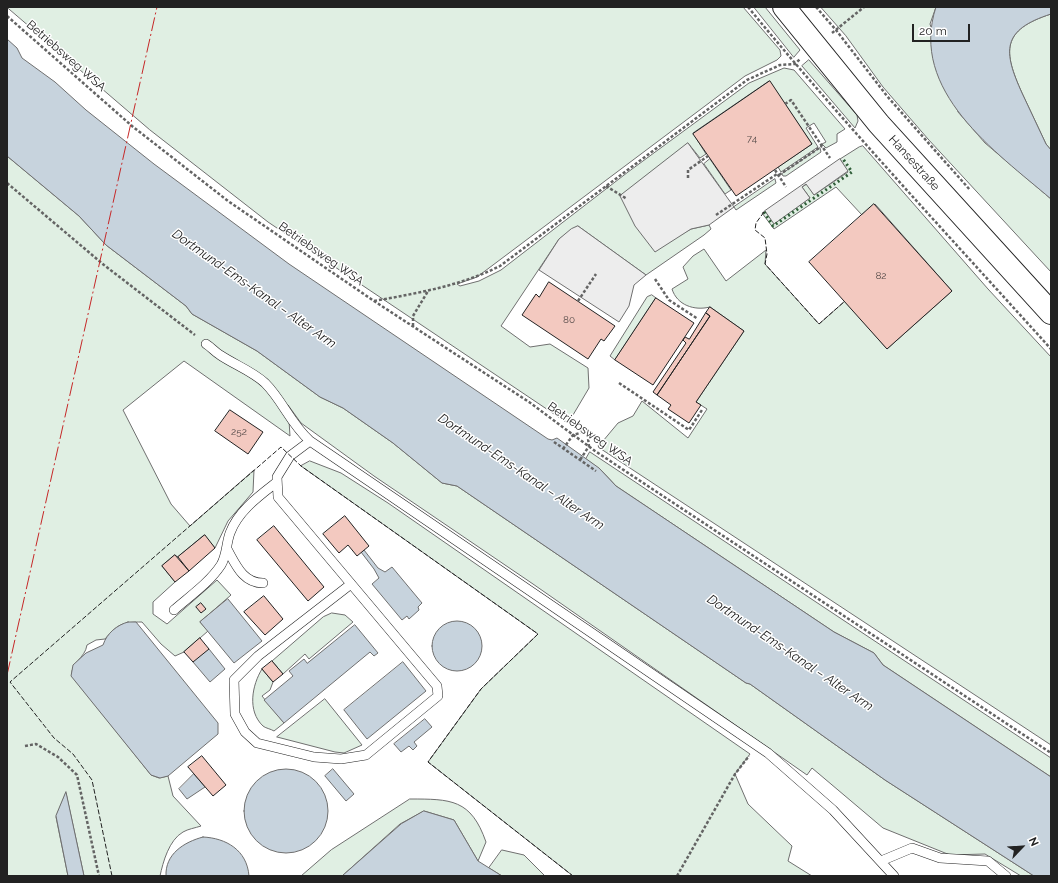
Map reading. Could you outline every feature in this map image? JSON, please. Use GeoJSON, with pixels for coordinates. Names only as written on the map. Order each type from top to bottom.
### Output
{"type":"FeatureCollection","features":[{"type":"Feature","properties":{"kind":"main road","name":"Hansestraße"},"geometry":{"type":"LineString","coordinates":[[784,7],[879,124],[1051,313]]}},
{"type":"Feature","properties":{"kind":"lane"},"geometry":{"type":"LineString","coordinates":[[206,344],[220,355],[247,370],[264,383],[281,402],[288,416],[298,430],[310,441],[757,745],[833,810],[894,876]]}},
{"type":"Feature","properties":{"kind":"lane"},"geometry":{"type":"LineString","coordinates":[[310,441],[290,456],[277,478],[278,497],[437,686],[438,696],[366,755],[341,759],[314,757],[257,743],[245,732],[235,714],[234,680],[258,656],[351,584]]}},
{"type":"Feature","properties":{"kind":"lane"},"geometry":{"type":"LineString","coordinates":[[174,610],[213,575],[224,559],[228,538],[238,516],[259,496],[277,482]]}},
{"type":"Feature","properties":{"kind":"lane"},"geometry":{"type":"LineString","coordinates":[[227,549],[242,574],[254,583],[263,583]]}},
{"type":"Feature","properties":{"kind":"lane"},"geometry":{"type":"LineString","coordinates":[[881,861],[912,848],[940,858],[988,861],[1006,876]]}},
{"type":"Feature","properties":{"kind":"path"},"geometry":{"type":"LineString","coordinates":[[748,7],[795,64],[1051,349]]}},
{"type":"Feature","properties":{"kind":"path"},"geometry":{"type":"LineString","coordinates":[[816,7],[836,30],[887,96],[972,192]]}},
{"type":"Feature","properties":{"kind":"path"},"geometry":{"type":"LineString","coordinates":[[816,47],[864,7]]}},
{"type":"Feature","properties":{"kind":"path","name":"Betriebsweg WSA"},"geometry":{"type":"LineString","coordinates":[[7,16],[132,126],[222,196],[374,301],[529,402],[589,446],[1051,753]]}},
{"type":"Feature","properties":{"kind":"path"},"geometry":{"type":"LineString","coordinates":[[374,301],[447,287],[477,277],[500,266],[747,80],[780,65],[795,64]]}},
{"type":"Feature","properties":{"kind":"path"},"geometry":{"type":"LineString","coordinates":[[785,104],[791,100],[830,158]]}},
{"type":"Feature","properties":{"kind":"path"},"geometry":{"type":"LineString","coordinates":[[716,215],[822,146]]}},
{"type":"Feature","properties":{"kind":"path"},"geometry":{"type":"LineString","coordinates":[[688,178],[688,170],[708,156]]}},
{"type":"Feature","properties":{"kind":"path"},"geometry":{"type":"LineString","coordinates":[[775,170],[786,187]]}},
{"type":"Feature","properties":{"kind":"path"},"geometry":{"type":"LineString","coordinates":[[7,183],[104,265],[206,344]]}},
{"type":"Feature","properties":{"kind":"path"},"geometry":{"type":"LineString","coordinates":[[606,186],[628,199]]}},
{"type":"Feature","properties":{"kind":"path"},"geometry":{"type":"LineString","coordinates":[[578,301],[596,274]]}},
{"type":"Feature","properties":{"kind":"path"},"geometry":{"type":"LineString","coordinates":[[655,279],[669,300],[698,319]]}},
{"type":"Feature","properties":{"kind":"path"},"geometry":{"type":"LineString","coordinates":[[413,326],[413,316],[429,290]]}},
{"type":"Feature","properties":{"kind":"path"},"geometry":{"type":"LineString","coordinates":[[619,383],[689,430],[702,410]]}},
{"type":"Feature","properties":{"kind":"path"},"geometry":{"type":"LineString","coordinates":[[563,449],[573,435],[587,431],[589,446],[580,460]]}},
{"type":"Feature","properties":{"kind":"path"},"geometry":{"type":"LineString","coordinates":[[554,442],[596,471]]}},
{"type":"Feature","properties":{"kind":"path"},"geometry":{"type":"LineString","coordinates":[[25,746],[36,744],[58,757],[77,775],[99,876]]}},
{"type":"Feature","properties":{"kind":"path"},"geometry":{"type":"LineString","coordinates":[[677,876],[735,774],[757,745]]}},
{"type":"Feature","properties":{"kind":"green space"},"geometry":{"type":"Polygon","coordinates":[[[7,7],[743,7],[780,50],[781,56],[777,60],[745,76],[477,277],[457,284],[460,286],[479,281],[501,270],[628,172],[749,83],[784,68],[794,70],[845,129],[837,134],[837,142],[826,148],[822,144],[826,142],[814,123],[806,128],[818,147],[781,172],[778,167],[812,144],[769,81],[693,133],[706,154],[700,158],[688,143],[680,235],[691,229],[709,225],[711,229],[704,235],[646,275],[578,226],[559,239],[501,326],[530,347],[550,344],[588,368],[589,388],[573,415],[566,422],[268,222],[150,130],[7,7]]]}},
{"type":"Feature","properties":{"kind":"green space"},"geometry":{"type":"Polygon","coordinates":[[[754,7],[765,7],[800,50],[794,57],[754,7]]]}},
{"type":"Feature","properties":{"kind":"green space"},"geometry":{"type":"Polygon","coordinates":[[[821,7],[936,7],[930,24],[958,112],[985,143],[1051,199],[1051,272],[928,139],[883,87],[846,36],[821,7]]]}},
{"type":"Feature","properties":{"kind":"green space"},"geometry":{"type":"Polygon","coordinates":[[[1051,14],[1051,150],[1046,144],[1022,93],[1011,65],[1010,54],[1011,44],[1015,35],[1023,27],[1035,20],[1051,14]]]}},
{"type":"Feature","properties":{"kind":"green space"},"geometry":{"type":"Polygon","coordinates":[[[809,60],[857,115],[858,121],[855,128],[802,66],[809,60]]]}},
{"type":"Feature","properties":{"kind":"green space"},"geometry":{"type":"Polygon","coordinates":[[[863,146],[988,289],[1051,357],[1051,745],[598,447],[618,423],[633,416],[642,401],[688,438],[707,409],[696,402],[744,331],[710,307],[698,308],[687,306],[674,295],[672,289],[688,279],[683,267],[693,256],[704,249],[726,281],[766,250],[765,264],[819,324],[845,301],[887,349],[952,291],[875,204],[862,215],[836,187],[774,229],[762,213],[765,211],[774,223],[810,198],[802,187],[807,184],[814,195],[848,172],[840,159],[863,146]]]}},
{"type":"Feature","properties":{"kind":"green space"},"geometry":{"type":"Polygon","coordinates":[[[820,148],[821,152],[786,176],[783,176],[782,174],[820,148]]]}},
{"type":"Feature","properties":{"kind":"green space"},"geometry":{"type":"Polygon","coordinates":[[[7,156],[79,216],[106,245],[186,306],[192,314],[257,351],[320,397],[343,408],[393,443],[442,483],[457,486],[746,683],[750,684],[885,780],[1034,876],[1021,876],[985,854],[950,855],[883,828],[812,768],[807,775],[533,584],[374,476],[301,423],[288,405],[290,436],[184,361],[123,410],[171,504],[190,526],[254,470],[253,492],[228,521],[215,548],[204,535],[178,557],[175,555],[162,566],[175,582],[153,602],[153,614],[167,624],[217,580],[231,595],[200,622],[208,631],[184,652],[175,656],[161,644],[142,622],[125,623],[113,630],[105,639],[96,640],[87,645],[84,654],[73,667],[72,676],[151,775],[159,778],[168,776],[173,796],[201,826],[185,831],[174,840],[165,858],[160,876],[84,876],[66,793],[56,817],[68,876],[7,876],[7,156]]]}},
{"type":"Feature","properties":{"kind":"green space"},"geometry":{"type":"Polygon","coordinates":[[[710,159],[731,190],[725,194],[704,164],[710,159]]]}},
{"type":"Feature","properties":{"kind":"green space"},"geometry":{"type":"Polygon","coordinates":[[[775,179],[776,183],[736,210],[734,207],[775,179]]]}},
{"type":"Feature","properties":{"kind":"green space"},"geometry":{"type":"Polygon","coordinates":[[[652,295],[656,298],[615,360],[610,356],[647,297],[652,295]]]}},
{"type":"Feature","properties":{"kind":"green space"},"geometry":{"type":"Polygon","coordinates":[[[590,452],[1051,758],[1051,777],[883,665],[874,653],[834,632],[616,486],[602,471],[586,459],[590,452]]]}},
{"type":"Feature","properties":{"kind":"green space"},"geometry":{"type":"Polygon","coordinates":[[[310,461],[341,473],[388,503],[750,754],[735,774],[748,804],[792,846],[788,861],[812,876],[573,876],[428,762],[481,689],[538,634],[301,466],[310,461]]]}},
{"type":"Feature","properties":{"kind":"green space"},"geometry":{"type":"Polygon","coordinates":[[[332,613],[345,615],[353,622],[309,659],[305,654],[283,674],[272,661],[323,617],[332,613]]]}},
{"type":"Feature","properties":{"kind":"green space"},"geometry":{"type":"Polygon","coordinates":[[[262,669],[273,682],[270,690],[262,696],[284,723],[274,731],[264,727],[258,720],[253,706],[254,690],[262,669]]]}},
{"type":"Feature","properties":{"kind":"green space"},"geometry":{"type":"Polygon","coordinates":[[[325,699],[362,745],[344,753],[277,737],[325,699]]]}},
{"type":"Feature","properties":{"kind":"green space"},"geometry":{"type":"Polygon","coordinates":[[[410,799],[448,801],[458,804],[466,809],[474,817],[486,842],[478,861],[454,820],[424,811],[400,824],[342,876],[301,876],[331,850],[410,799]]]}},
{"type":"Feature","properties":{"kind":"green space"},"geometry":{"type":"Polygon","coordinates":[[[502,850],[524,855],[545,876],[502,876],[489,868],[502,850]]]}},
{"type":"Feature","properties":{"kind":"shaded area"},"geometry":{"type":"Polygon","coordinates":[[[688,143],[734,207],[709,225],[691,229],[655,252],[635,226],[620,196],[688,143]]]}},
{"type":"Feature","properties":{"kind":"shaded area"},"geometry":{"type":"Polygon","coordinates":[[[840,159],[848,171],[814,195],[806,184],[802,187],[810,198],[774,224],[765,211],[840,159]]]}},
{"type":"Feature","properties":{"kind":"shaded area"},"geometry":{"type":"Polygon","coordinates":[[[578,226],[646,275],[634,285],[629,306],[619,322],[539,270],[559,239],[571,229],[578,226]]]}},
{"type":"Feature","properties":{"kind":"water"},"geometry":{"type":"Polygon","coordinates":[[[936,7],[1051,7],[1051,14],[1035,20],[1023,27],[1015,35],[1011,44],[1010,54],[1011,65],[1022,93],[1046,144],[1051,150],[1051,199],[983,140],[962,117],[946,92],[934,66],[931,37],[936,7]]]}},
{"type":"Feature","properties":{"kind":"water","name":"Dortmund-Ems-Kanal – Alter Arm"},"geometry":{"type":"Polygon","coordinates":[[[7,39],[17,48],[22,58],[55,82],[86,110],[154,164],[289,264],[548,439],[552,440],[557,438],[599,468],[616,486],[834,632],[874,653],[883,665],[1051,777],[1051,876],[1034,876],[885,780],[750,684],[746,683],[457,486],[442,483],[393,443],[343,408],[320,397],[257,351],[192,314],[186,306],[106,245],[79,216],[7,156],[7,39]]]}},
{"type":"Feature","properties":{"kind":"water"},"geometry":{"type":"Polygon","coordinates":[[[364,550],[378,568],[385,572],[392,567],[422,603],[418,607],[419,610],[409,619],[407,616],[402,620],[372,584],[379,578],[361,552],[364,550]]]}},
{"type":"Feature","properties":{"kind":"water"},"geometry":{"type":"Polygon","coordinates":[[[228,599],[262,641],[234,663],[200,622],[228,599]]]}},
{"type":"Feature","properties":{"kind":"water"},"geometry":{"type":"Polygon","coordinates":[[[457,621],[467,623],[475,628],[480,636],[482,646],[480,656],[475,664],[467,669],[457,671],[447,669],[439,664],[434,656],[432,646],[434,636],[439,628],[447,623],[457,621]]]}},
{"type":"Feature","properties":{"kind":"water"},"geometry":{"type":"Polygon","coordinates":[[[128,622],[136,622],[218,723],[218,734],[168,776],[160,778],[151,775],[71,676],[73,665],[86,653],[103,645],[107,637],[116,627],[128,622]]]}},
{"type":"Feature","properties":{"kind":"water"},"geometry":{"type":"Polygon","coordinates":[[[355,625],[378,653],[374,656],[370,652],[284,723],[264,700],[293,676],[289,671],[304,659],[307,663],[355,625]]]}},
{"type":"Feature","properties":{"kind":"water"},"geometry":{"type":"Polygon","coordinates":[[[209,649],[225,669],[210,682],[193,662],[209,649]]]}},
{"type":"Feature","properties":{"kind":"water"},"geometry":{"type":"Polygon","coordinates":[[[403,662],[426,691],[367,739],[344,710],[403,662]]]}},
{"type":"Feature","properties":{"kind":"water"},"geometry":{"type":"Polygon","coordinates":[[[425,719],[432,727],[414,742],[417,746],[413,750],[409,746],[401,752],[394,744],[425,719]]]}},
{"type":"Feature","properties":{"kind":"water"},"geometry":{"type":"Polygon","coordinates":[[[286,769],[302,772],[316,781],[325,795],[328,811],[325,827],[316,841],[302,850],[286,853],[270,850],[256,841],[247,827],[244,811],[247,795],[256,781],[270,772],[286,769]]]}},
{"type":"Feature","properties":{"kind":"water"},"geometry":{"type":"Polygon","coordinates":[[[333,769],[354,794],[346,801],[325,776],[333,769]]]}},
{"type":"Feature","properties":{"kind":"water"},"geometry":{"type":"Polygon","coordinates":[[[194,774],[205,787],[187,799],[179,789],[194,774]]]}},
{"type":"Feature","properties":{"kind":"water"},"geometry":{"type":"Polygon","coordinates":[[[66,792],[84,876],[68,876],[56,816],[66,792]]]}},
{"type":"Feature","properties":{"kind":"water"},"geometry":{"type":"Polygon","coordinates":[[[424,811],[454,820],[478,861],[502,876],[342,876],[401,824],[424,811]]]}},
{"type":"Feature","properties":{"kind":"water"},"geometry":{"type":"Polygon","coordinates":[[[203,837],[220,840],[234,847],[240,852],[247,867],[249,876],[166,876],[169,861],[172,855],[189,842],[203,837]]]}},
{"type":"Feature","properties":{"kind":"building"},"geometry":{"type":"Polygon","coordinates":[[[770,81],[812,144],[736,196],[693,134],[770,81]]]}},
{"type":"Feature","properties":{"kind":"building"},"geometry":{"type":"Polygon","coordinates":[[[874,204],[952,291],[887,349],[809,262],[874,204]]]}},
{"type":"Feature","properties":{"kind":"building"},"geometry":{"type":"Polygon","coordinates":[[[549,282],[615,326],[604,341],[601,339],[588,359],[522,315],[536,294],[539,297],[549,282]]]}},
{"type":"Feature","properties":{"kind":"building"},"geometry":{"type":"Polygon","coordinates":[[[656,298],[694,323],[653,385],[615,360],[656,298]]]}},
{"type":"Feature","properties":{"kind":"building"},"geometry":{"type":"Polygon","coordinates":[[[710,307],[744,331],[696,402],[701,405],[689,423],[668,409],[671,405],[657,395],[710,316],[706,313],[710,307]]]}},
{"type":"Feature","properties":{"kind":"building"},"geometry":{"type":"Polygon","coordinates":[[[706,313],[710,316],[657,395],[653,392],[686,343],[683,340],[685,337],[689,339],[706,313]]]}},
{"type":"Feature","properties":{"kind":"building"},"geometry":{"type":"Polygon","coordinates":[[[230,410],[263,432],[248,454],[215,431],[230,410]]]}},
{"type":"Feature","properties":{"kind":"building"},"geometry":{"type":"Polygon","coordinates":[[[345,516],[369,546],[357,556],[348,545],[339,553],[323,534],[345,516]]]}},
{"type":"Feature","properties":{"kind":"building"},"geometry":{"type":"Polygon","coordinates":[[[274,526],[324,587],[308,601],[257,540],[274,526]]]}},
{"type":"Feature","properties":{"kind":"building"},"geometry":{"type":"Polygon","coordinates":[[[205,535],[215,548],[189,571],[178,557],[205,535]]]}},
{"type":"Feature","properties":{"kind":"building"},"geometry":{"type":"Polygon","coordinates":[[[175,555],[189,571],[175,582],[162,566],[175,555]]]}},
{"type":"Feature","properties":{"kind":"building"},"geometry":{"type":"Polygon","coordinates":[[[264,596],[283,619],[265,635],[244,612],[264,596]]]}},
{"type":"Feature","properties":{"kind":"building"},"geometry":{"type":"Polygon","coordinates":[[[201,603],[206,609],[201,613],[196,607],[201,603]]]}},
{"type":"Feature","properties":{"kind":"building"},"geometry":{"type":"Polygon","coordinates":[[[200,638],[209,649],[193,662],[184,652],[200,638]]]}},
{"type":"Feature","properties":{"kind":"building"},"geometry":{"type":"Polygon","coordinates":[[[272,661],[283,674],[273,682],[262,669],[272,661]]]}},
{"type":"Feature","properties":{"kind":"building"},"geometry":{"type":"Polygon","coordinates":[[[202,756],[226,785],[213,796],[188,767],[202,756]]]}},
{"type":"Feature","properties":{"kind":"hedge"},"geometry":{"type":"LineString","coordinates":[[764,212],[773,226],[852,172],[843,159]]}},
{"type":"Feature","properties":{"kind":"fence"},"geometry":{"type":"LineString","coordinates":[[764,212],[756,223],[755,230],[765,238],[767,254],[765,264],[819,324],[845,301]]}},
{"type":"Feature","properties":{"kind":"fence"},"geometry":{"type":"LineString","coordinates":[[112,876],[92,780],[73,754],[54,738],[10,682],[281,447],[301,466],[538,634],[481,689],[428,762],[573,876]]}},
{"type":"Feature","properties":{"kind":"power"},"geometry":{"type":"LineString","coordinates":[[7,675],[157,7]]}}]}
